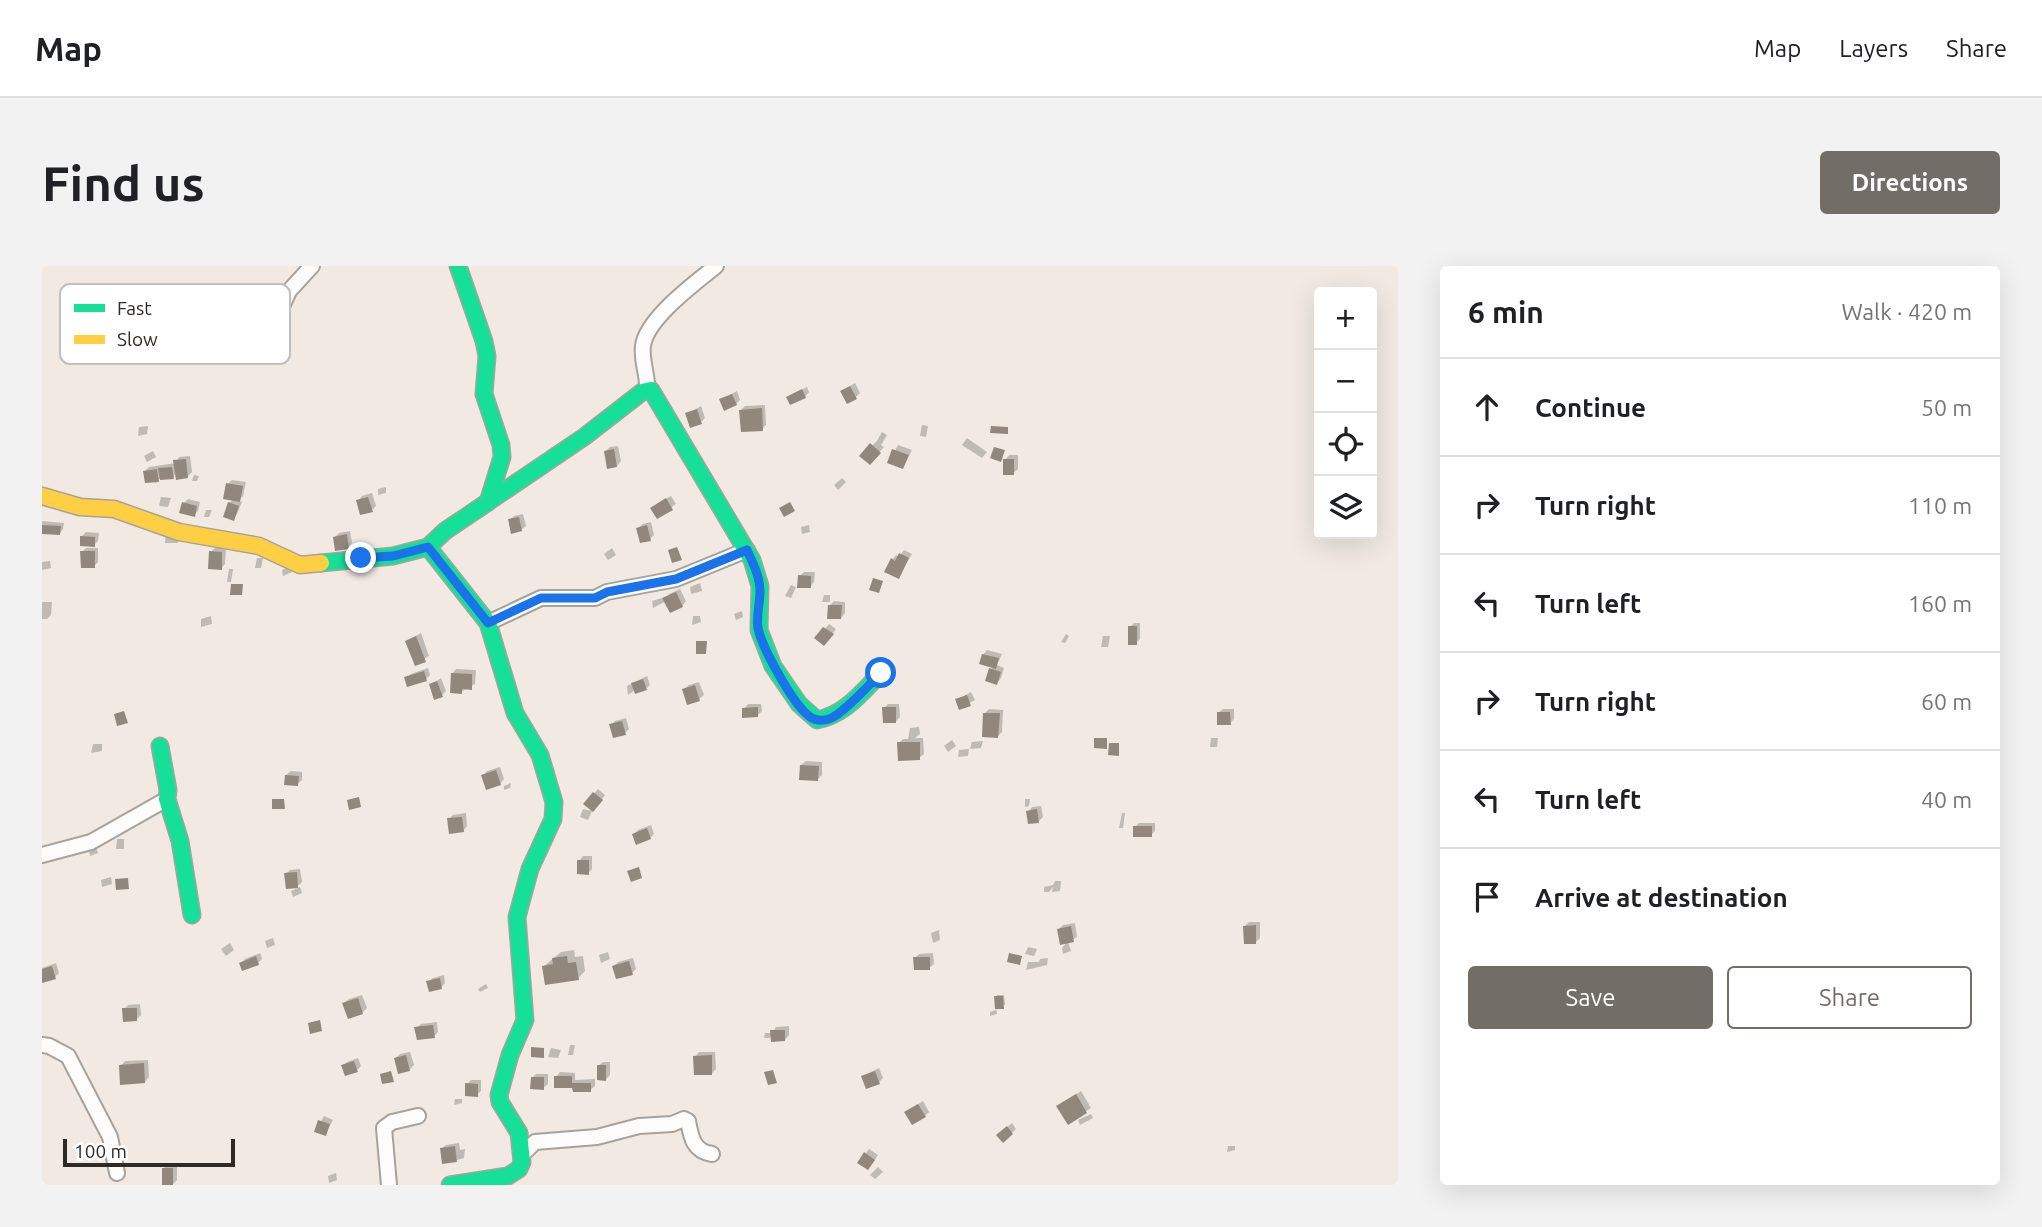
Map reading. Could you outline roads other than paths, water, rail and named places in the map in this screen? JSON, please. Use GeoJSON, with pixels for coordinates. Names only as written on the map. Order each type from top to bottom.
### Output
{"type":"FeatureCollection","features":[{"type":"Feature","properties":{"kind":"street"},"geometry":{"type":"LineString","coordinates":[[290,290],[312,266]]}},
{"type":"Feature","properties":{"kind":"street"},"geometry":{"type":"LineString","coordinates":[[458,266],[484,341],[487,356],[484,394],[501,445],[502,457],[488,502]]}},
{"type":"Feature","properties":{"kind":"street"},"geometry":{"type":"LineString","coordinates":[[42,496],[80,508],[114,509],[180,532],[259,546],[300,565],[393,556],[428,547],[445,531],[584,438],[647,390],[648,378],[643,357],[646,334],[656,319],[716,266]]}},
{"type":"Feature","properties":{"kind":"street"},"geometry":{"type":"LineString","coordinates":[[647,390],[654,393],[747,550],[758,578],[760,590],[757,619],[765,649],[800,707],[808,716],[817,720],[837,716],[881,673]]}},
{"type":"Feature","properties":{"kind":"street"},"geometry":{"type":"LineString","coordinates":[[428,547],[488,623],[515,713],[540,755],[554,802],[553,819],[530,869],[517,917],[525,1020],[510,1055],[499,1095],[503,1108],[519,1133],[519,1169],[508,1176],[450,1185]]}},
{"type":"Feature","properties":{"kind":"street"},"geometry":{"type":"LineString","coordinates":[[488,623],[541,598],[595,598],[607,592],[676,579],[747,550]]}},
{"type":"Feature","properties":{"kind":"street"},"geometry":{"type":"LineString","coordinates":[[160,746],[168,790],[167,799],[180,841],[192,915]]}},
{"type":"Feature","properties":{"kind":"street"},"geometry":{"type":"LineString","coordinates":[[42,855],[91,842],[167,799]]}},
{"type":"Feature","properties":{"kind":"street"},"geometry":{"type":"LineString","coordinates":[[42,1045],[68,1056],[110,1137],[117,1173]]}},
{"type":"Feature","properties":{"kind":"street"},"geometry":{"type":"LineString","coordinates":[[389,1185],[384,1128],[392,1122],[418,1116]]}},
{"type":"Feature","properties":{"kind":"street"},"geometry":{"type":"LineString","coordinates":[[521,1156],[535,1142],[597,1137],[639,1126],[672,1124],[684,1119],[688,1121],[692,1142],[699,1150],[712,1154]]}}]}
